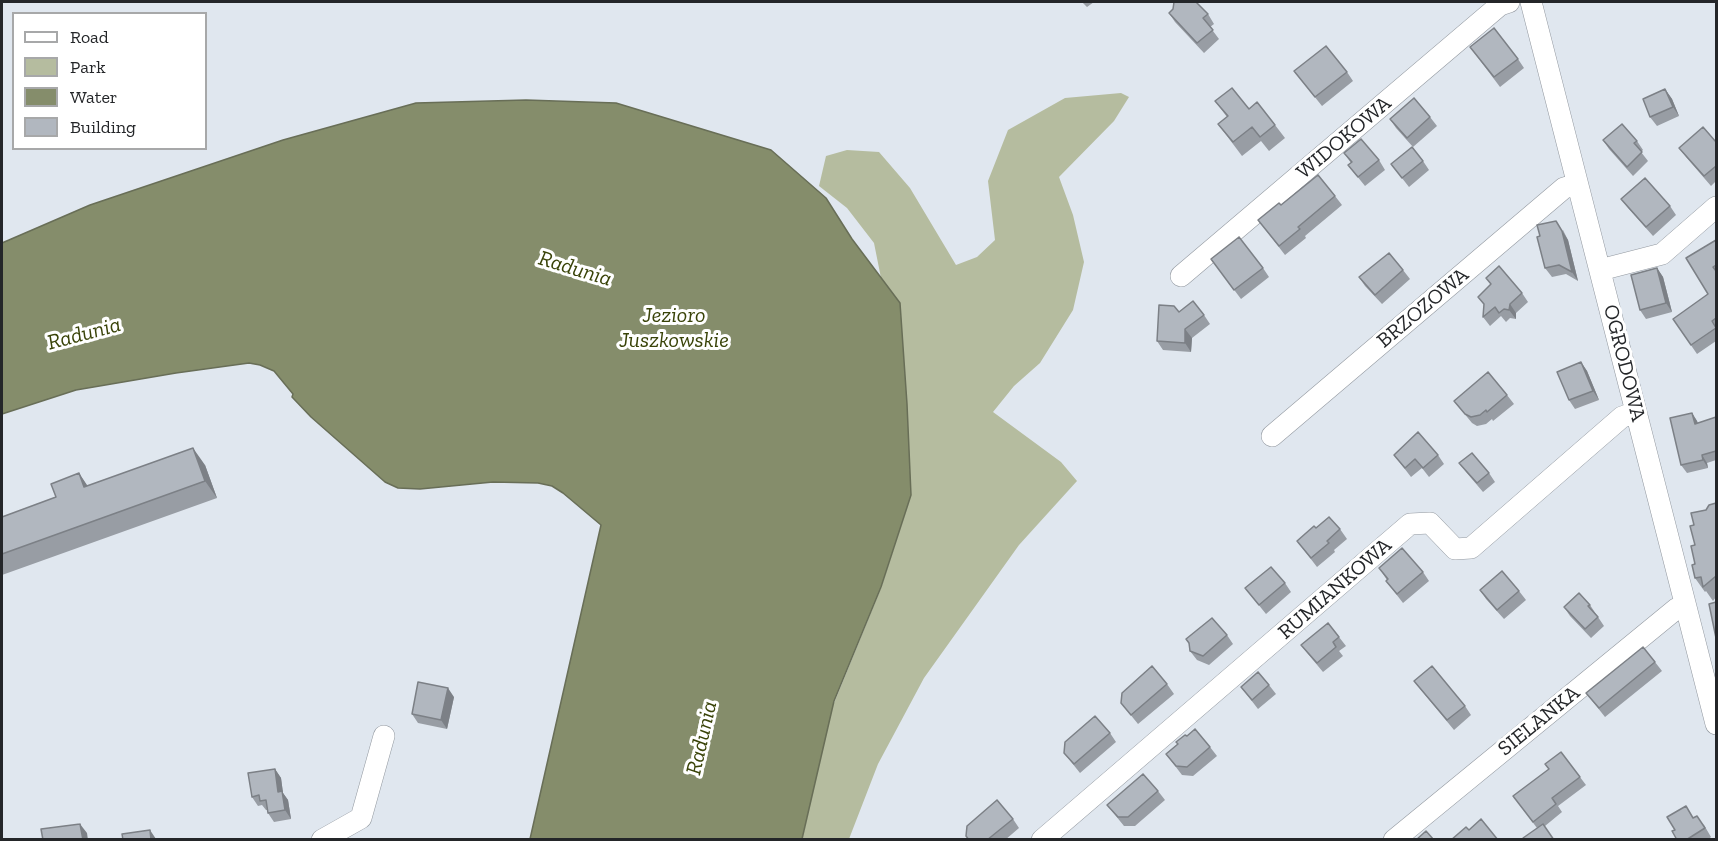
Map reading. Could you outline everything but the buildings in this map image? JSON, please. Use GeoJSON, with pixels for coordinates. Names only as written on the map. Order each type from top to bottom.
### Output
{"type":"FeatureCollection","features":[{"type":"Feature","properties":{"kind":"street","name":"WIDOKOWA"},"geometry":{"type":"LineString","coordinates":[[1180,276],[1500,5],[1509,2]]}},
{"type":"Feature","properties":{"kind":"street","name":"OGRODOWA"},"geometry":{"type":"LineString","coordinates":[[1531,2],[1685,606],[1714,701],[1716,724]]}},
{"type":"Feature","properties":{"kind":"street","name":"BRZOZOWA"},"geometry":{"type":"LineString","coordinates":[[1272,436],[1564,188],[1577,184]]}},
{"type":"Feature","properties":{"kind":"street"},"geometry":{"type":"LineString","coordinates":[[1600,270],[1662,254],[1716,207]]}},
{"type":"Feature","properties":{"kind":"street","name":"RUMIANKOWA"},"geometry":{"type":"LineString","coordinates":[[1042,840],[1410,525],[1430,523],[1455,549],[1471,548],[1622,417],[1636,412]]}},
{"type":"Feature","properties":{"kind":"street","name":"SIELANKA"},"geometry":{"type":"LineString","coordinates":[[1394,840],[1676,609],[1685,606]]}},
{"type":"Feature","properties":{"kind":"street"},"geometry":{"type":"LineString","coordinates":[[322,840],[362,818],[384,736]]}},
{"type":"Feature","properties":{"kind":"green space"},"geometry":{"type":"Polygon","coordinates":[[[1121,93],[1129,97],[1114,121],[1059,177],[1073,215],[1084,262],[1073,310],[1040,363],[1014,386],[993,412],[1061,462],[1077,481],[1019,545],[924,678],[878,764],[849,839],[802,840],[832,708],[881,588],[911,495],[900,303],[881,278],[874,243],[847,208],[819,186],[826,156],[847,150],[879,152],[910,188],[956,265],[977,257],[995,240],[988,181],[1008,130],[1065,98],[1121,93]]]}},
{"type":"Feature","properties":{"kind":"water","name":"Jezioro Juszkowskie"},"geometry":{"type":"Polygon","coordinates":[[[526,100],[616,103],[771,150],[826,198],[852,239],[900,303],[911,495],[881,587],[834,701],[802,839],[530,839],[601,525],[552,486],[538,483],[493,482],[420,489],[398,488],[385,482],[311,417],[292,397],[293,394],[274,371],[249,363],[76,390],[2,414],[2,243],[90,205],[283,140],[416,103],[526,100]]]}},
{"type":"Feature","properties":{"kind":"water label","name":"Radunia"},"geometry":{"type":"Point","coordinates":[575,269]}},
{"type":"Feature","properties":{"kind":"water label","name":"Radunia"},"geometry":{"type":"Point","coordinates":[84,334]}},
{"type":"Feature","properties":{"kind":"water label","name":"Radunia"},"geometry":{"type":"Point","coordinates":[702,738]}}]}
